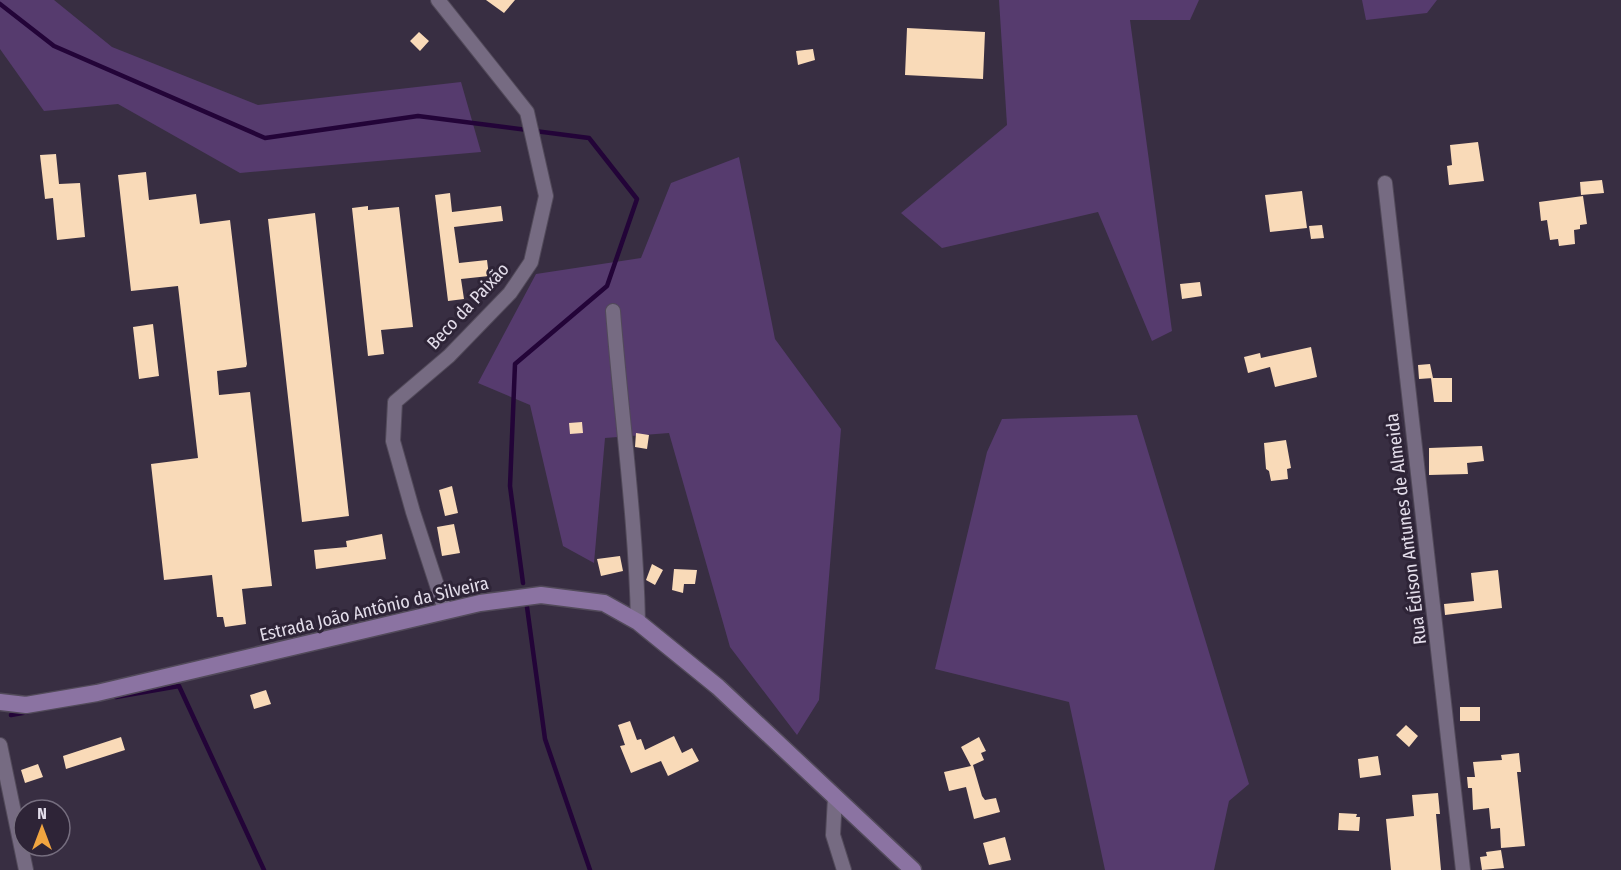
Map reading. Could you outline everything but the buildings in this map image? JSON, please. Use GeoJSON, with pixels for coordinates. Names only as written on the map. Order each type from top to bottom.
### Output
{"type":"FeatureCollection","features":[{"type":"Feature","properties":{"kind":"main road","name":"Estrada João Antônio da Silveira"},"geometry":{"type":"LineString","coordinates":[[0,702],[26,705],[98,693],[445,610],[541,595],[604,603],[638,622],[718,687],[913,870]]}},
{"type":"Feature","properties":{"kind":"street","name":"Beco da Paixão"},"geometry":{"type":"LineString","coordinates":[[438,0],[527,112],[546,196],[531,262],[510,293],[449,356],[394,402],[393,441],[412,512],[445,610]]}},
{"type":"Feature","properties":{"kind":"street","name":"Rua Édison Antunes de Almeida"},"geometry":{"type":"LineString","coordinates":[[1385,183],[1463,870]]}},
{"type":"Feature","properties":{"kind":"street"},"geometry":{"type":"LineString","coordinates":[[613,311],[624,450],[636,552],[638,622]]}},
{"type":"Feature","properties":{"kind":"street"},"geometry":{"type":"LineString","coordinates":[[0,745],[27,870]]}},
{"type":"Feature","properties":{"kind":"street"},"geometry":{"type":"LineString","coordinates":[[836,797],[833,835],[844,870]]}},
{"type":"Feature","properties":{"kind":"shaded area"},"geometry":{"type":"Polygon","coordinates":[[[0,0],[54,0],[112,47],[258,105],[461,82],[481,152],[240,173],[118,104],[44,111],[0,49],[0,0]]]}},
{"type":"Feature","properties":{"kind":"shaded area"},"geometry":{"type":"Polygon","coordinates":[[[999,0],[1199,0],[1190,20],[1130,20],[1172,331],[1152,341],[1098,212],[942,248],[901,213],[1007,125],[999,0]]]}},
{"type":"Feature","properties":{"kind":"shaded area"},"geometry":{"type":"Polygon","coordinates":[[[1362,0],[1437,0],[1427,13],[1366,20],[1362,0]]]}},
{"type":"Feature","properties":{"kind":"shaded area"},"geometry":{"type":"Polygon","coordinates":[[[739,157],[775,339],[841,429],[819,700],[797,735],[730,647],[669,433],[605,438],[594,563],[563,546],[530,405],[478,383],[536,274],[641,258],[671,183],[739,157]]]}},
{"type":"Feature","properties":{"kind":"shaded area"},"geometry":{"type":"Polygon","coordinates":[[[1137,415],[1249,784],[1229,801],[1214,870],[1105,870],[1069,702],[935,669],[987,452],[1002,419],[1137,415]]]}},
{"type":"Feature","properties":{"kind":"waterway"},"geometry":{"type":"LineString","coordinates":[[0,4],[54,46],[265,138],[418,116],[589,138],[637,199],[607,286],[515,364],[510,486],[523,583]]}},
{"type":"Feature","properties":{"kind":"waterway"},"geometry":{"type":"LineString","coordinates":[[527,607],[545,739],[590,870]]}},
{"type":"Feature","properties":{"kind":"waterway"},"geometry":{"type":"LineString","coordinates":[[116,697],[179,686],[264,870]]}},
{"type":"Feature","properties":{"kind":"waterway"},"geometry":{"type":"LineString","coordinates":[[11,715],[28,712]]}}]}
